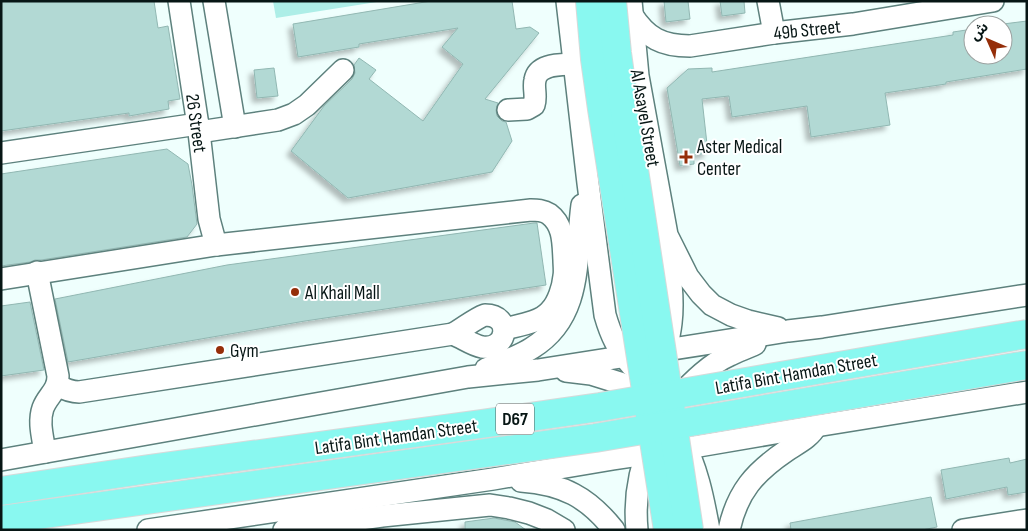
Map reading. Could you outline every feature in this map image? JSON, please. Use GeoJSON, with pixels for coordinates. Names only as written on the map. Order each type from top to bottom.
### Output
{"type":"FeatureCollection","features":[{"type":"Feature","properties":{"kind":"main road"},"geometry":{"type":"LineString","coordinates":[[590,1],[602,109],[668,530]]}},
{"type":"Feature","properties":{"kind":"main road"},"geometry":{"type":"LineString","coordinates":[[625,6],[617,54],[689,530]]}},
{"type":"Feature","properties":{"kind":"main road","name":"Latifa Bint Hamdan Street"},"geometry":{"type":"LineString","coordinates":[[1,490],[600,407],[1027,334]]}},
{"type":"Feature","properties":{"kind":"main road","name":"Latifa Bint Hamdan Street"},"geometry":{"type":"LineString","coordinates":[[1,520],[595,438],[1027,365]]}},
{"type":"Feature","properties":{"kind":"street","name":"26 Street"},"geometry":{"type":"LineString","coordinates":[[179,1],[209,218],[216,245]]}},
{"type":"Feature","properties":{"kind":"street"},"geometry":{"type":"LineString","coordinates":[[214,1],[235,126]]}},
{"type":"Feature","properties":{"kind":"street"},"geometry":{"type":"LineString","coordinates":[[567,1],[605,315],[611,334],[623,356],[649,390],[670,407],[700,483],[709,530]]}},
{"type":"Feature","properties":{"kind":"street"},"geometry":{"type":"LineString","coordinates":[[768,1],[774,33]]}},
{"type":"Feature","properties":{"kind":"street","name":"49b Street"},"geometry":{"type":"LineString","coordinates":[[625,6],[640,27],[650,36],[676,46],[690,46],[774,33],[853,24],[988,2]]}},
{"type":"Feature","properties":{"kind":"street","name":"Al Asayel Street"},"geometry":{"type":"LineString","coordinates":[[625,6],[667,235]]}},
{"type":"Feature","properties":{"kind":"street"},"geometry":{"type":"LineString","coordinates":[[508,110],[528,109],[534,104],[535,80],[538,73],[543,69],[549,66],[574,64]]}},
{"type":"Feature","properties":{"kind":"street"},"geometry":{"type":"LineString","coordinates":[[1,153],[198,128],[235,126],[278,120],[294,114],[307,105],[343,70]]}},
{"type":"Feature","properties":{"kind":"street"},"geometry":{"type":"LineString","coordinates":[[468,377],[532,349],[548,337],[560,322],[569,304],[574,285],[582,201],[588,183]]}},
{"type":"Feature","properties":{"kind":"street"},"geometry":{"type":"LineString","coordinates":[[1,279],[216,245],[531,210],[541,210],[549,214],[556,221],[562,239],[564,276],[562,287],[555,305],[549,312],[534,321],[504,329],[496,316],[485,315],[453,334],[79,392],[68,391],[57,385]]}},
{"type":"Feature","properties":{"kind":"street"},"geometry":{"type":"LineString","coordinates":[[667,235],[688,277],[701,294],[712,304],[730,315],[788,331]]}},
{"type":"Feature","properties":{"kind":"street"},"geometry":{"type":"LineString","coordinates":[[493,479],[508,469],[568,457],[595,446],[608,439],[634,413],[660,369],[666,350],[672,308],[665,240],[667,235]]}},
{"type":"Feature","properties":{"kind":"street"},"geometry":{"type":"LineString","coordinates":[[37,272],[58,376],[57,385],[41,414],[45,452]]}},
{"type":"Feature","properties":{"kind":"street"},"geometry":{"type":"LineString","coordinates":[[1,460],[468,377],[538,370],[1027,295]]}},
{"type":"Feature","properties":{"kind":"street"},"geometry":{"type":"LineString","coordinates":[[637,530],[637,492],[640,473],[655,434],[670,407],[691,383],[728,355],[788,331]]}},
{"type":"Feature","properties":{"kind":"street"},"geometry":{"type":"LineString","coordinates":[[538,370],[564,370],[591,374],[649,390]]}},
{"type":"Feature","properties":{"kind":"street"},"geometry":{"type":"LineString","coordinates":[[148,530],[493,479],[1027,392]]}},
{"type":"Feature","properties":{"kind":"street"},"geometry":{"type":"LineString","coordinates":[[670,407],[699,408],[723,415],[748,419],[816,426]]}},
{"type":"Feature","properties":{"kind":"street"},"geometry":{"type":"LineString","coordinates":[[729,530],[736,505],[747,486],[771,461],[808,436],[816,426]]}},
{"type":"Feature","properties":{"kind":"street"},"geometry":{"type":"LineString","coordinates":[[493,479],[534,482],[566,490],[592,506],[614,530]]}},
{"type":"Feature","properties":{"kind":"street"},"geometry":{"type":"LineString","coordinates":[[259,513],[286,529],[383,523],[490,505],[529,513],[547,520],[564,530]]}},
{"type":"Feature","properties":{"kind":"street"},"geometry":{"type":"LineString","coordinates":[[963,530],[1027,520]]}},
{"type":"Feature","properties":{"kind":"shaded area"},"geometry":{"type":"Polygon","coordinates":[[[273,1],[383,1],[276,18],[273,1]]]}},
{"type":"Feature","properties":{"kind":"building"},"geometry":{"type":"Polygon","coordinates":[[[1,1],[154,1],[158,28],[168,26],[180,99],[168,101],[169,109],[129,116],[129,113],[1,131],[1,1]]]}},
{"type":"Feature","properties":{"kind":"building"},"geometry":{"type":"Polygon","coordinates":[[[431,1],[512,1],[516,29],[530,27],[539,33],[485,99],[498,103],[497,116],[506,122],[512,141],[492,172],[348,198],[291,151],[324,106],[352,79],[355,73],[354,65],[359,58],[376,70],[369,79],[423,121],[463,64],[442,47],[458,28],[359,44],[359,47],[298,57],[293,24],[431,1]]]}},
{"type":"Feature","properties":{"kind":"building"},"geometry":{"type":"Polygon","coordinates":[[[664,1],[688,1],[690,19],[666,22],[664,1]]]}},
{"type":"Feature","properties":{"kind":"building"},"geometry":{"type":"Polygon","coordinates":[[[720,1],[744,1],[745,13],[722,16],[720,1]]]}},
{"type":"Feature","properties":{"kind":"building"},"geometry":{"type":"Polygon","coordinates":[[[1027,21],[1027,69],[885,93],[890,125],[811,137],[807,106],[732,117],[729,96],[702,99],[708,153],[694,155],[694,164],[680,166],[667,88],[688,69],[712,68],[712,72],[953,35],[953,32],[963,30],[963,65],[1013,65],[1013,23],[1027,21]]]}},
{"type":"Feature","properties":{"kind":"building"},"geometry":{"type":"Polygon","coordinates":[[[274,68],[278,96],[257,98],[254,70],[274,68]]]}},
{"type":"Feature","properties":{"kind":"building"},"geometry":{"type":"Polygon","coordinates":[[[167,149],[188,164],[197,224],[187,237],[1,266],[1,174],[167,149]]]}},
{"type":"Feature","properties":{"kind":"building","name":"Al Khail Mall"},"geometry":{"type":"Polygon","coordinates":[[[537,223],[546,285],[305,321],[68,362],[55,299],[227,265],[537,223]]]}},
{"type":"Feature","properties":{"kind":"building"},"geometry":{"type":"Polygon","coordinates":[[[30,302],[44,370],[1,376],[1,306],[30,302]]]}},
{"type":"Feature","properties":{"kind":"building"},"geometry":{"type":"Polygon","coordinates":[[[1009,458],[1010,463],[1027,459],[1027,492],[1008,495],[1007,487],[946,499],[941,470],[1009,458]]]}},
{"type":"Feature","properties":{"kind":"building"},"geometry":{"type":"Polygon","coordinates":[[[931,497],[937,527],[922,530],[791,530],[790,523],[931,497]]]}},
{"type":"Feature","properties":{"kind":"building"},"geometry":{"type":"Polygon","coordinates":[[[494,518],[515,522],[526,530],[465,530],[465,522],[494,518]]]}},
{"type":"Feature","properties":{"kind":"place","name":"Aster Medical Center"},"geometry":{"type":"Point","coordinates":[686,157]}},
{"type":"Feature","properties":{"kind":"place","name":"Al Khail Mall"},"geometry":{"type":"Point","coordinates":[295,292]}},
{"type":"Feature","properties":{"kind":"place","name":"Gym"},"geometry":{"type":"Point","coordinates":[220,350]}}]}
